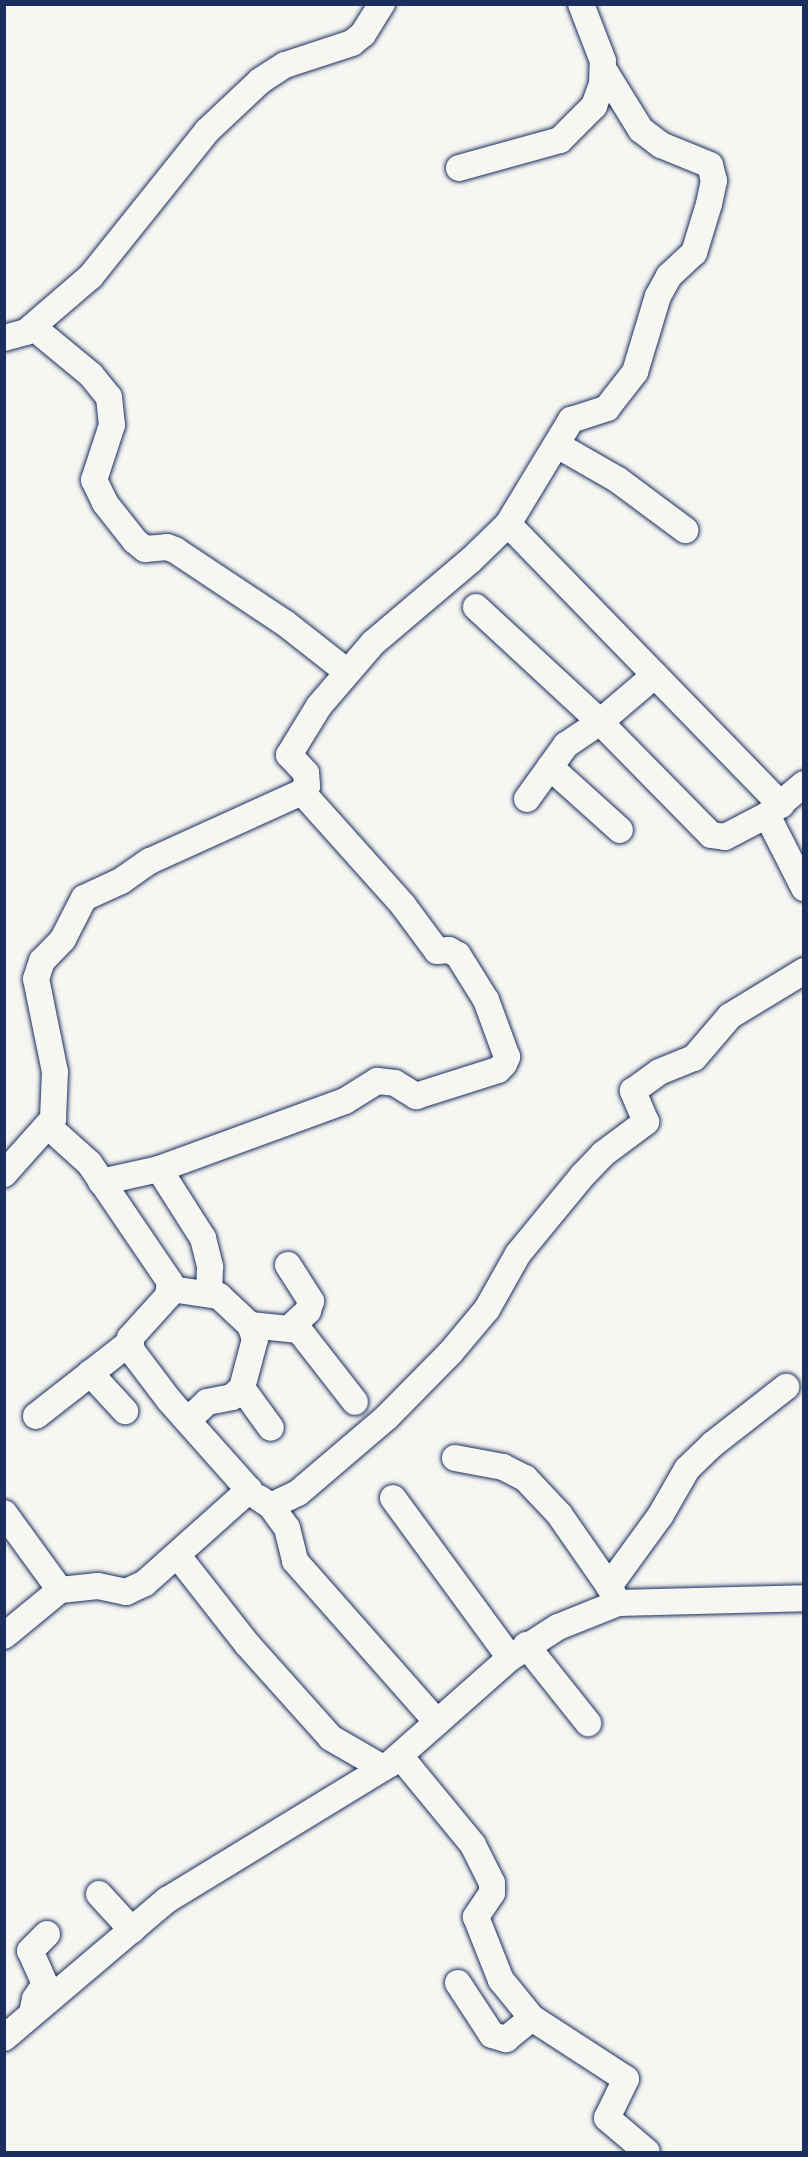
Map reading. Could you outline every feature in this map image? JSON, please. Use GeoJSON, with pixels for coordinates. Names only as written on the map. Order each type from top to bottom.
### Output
{"type":"FeatureCollection","features":[{"type":"Feature","properties":{"kind":"street"},"geometry":{"type":"LineString","coordinates":[[4,338],[33,327],[91,276],[207,131],[261,81],[285,65],[352,43],[363,34],[382,4]]}},
{"type":"Feature","properties":{"kind":"street"},"geometry":{"type":"LineString","coordinates":[[4,1174],[49,1127],[54,1111],[55,1072],[36,980],[42,961],[63,939],[84,898],[116,884],[150,861],[302,792],[308,781],[306,773],[289,755],[291,748],[346,671],[508,524],[571,420],[607,408],[635,372],[658,296],[669,276],[694,253],[714,181],[710,165],[661,144],[641,129],[604,70],[580,4]]}},
{"type":"Feature","properties":{"kind":"street"},"geometry":{"type":"LineString","coordinates":[[459,168],[560,140],[570,133],[594,106],[604,70]]}},
{"type":"Feature","properties":{"kind":"street"},"geometry":{"type":"LineString","coordinates":[[33,327],[91,375],[109,398],[112,424],[94,480],[100,496],[135,541],[145,549],[175,550],[285,623],[346,671]]}},
{"type":"Feature","properties":{"kind":"street"},"geometry":{"type":"LineString","coordinates":[[557,445],[618,480],[685,530]]}},
{"type":"Feature","properties":{"kind":"street"},"geometry":{"type":"LineString","coordinates":[[508,524],[655,675],[774,810],[804,888]]}},
{"type":"Feature","properties":{"kind":"street"},"geometry":{"type":"LineString","coordinates":[[476,607],[600,722],[711,835],[724,837],[774,810],[804,784]]}},
{"type":"Feature","properties":{"kind":"street"},"geometry":{"type":"LineString","coordinates":[[527,799],[572,739],[600,722],[655,675]]}},
{"type":"Feature","properties":{"kind":"street"},"geometry":{"type":"LineString","coordinates":[[550,767],[620,830]]}},
{"type":"Feature","properties":{"kind":"street"},"geometry":{"type":"LineString","coordinates":[[101,1182],[159,1169],[345,1101],[377,1081],[395,1083],[416,1096],[498,1070],[504,1064],[507,1057],[486,1000],[458,955],[449,950],[437,951],[403,905],[302,792]]}},
{"type":"Feature","properties":{"kind":"street"},"geometry":{"type":"LineString","coordinates":[[271,1506],[298,1493],[387,1417],[452,1352],[487,1310],[518,1254],[584,1175],[603,1154],[646,1122],[633,1091],[659,1072],[694,1058],[730,1016],[804,971]]}},
{"type":"Feature","properties":{"kind":"street"},"geometry":{"type":"LineString","coordinates":[[49,1127],[80,1152],[171,1289]]}},
{"type":"Feature","properties":{"kind":"street"},"geometry":{"type":"LineString","coordinates":[[159,1169],[203,1238],[210,1267],[209,1293]]}},
{"type":"Feature","properties":{"kind":"street"},"geometry":{"type":"LineString","coordinates":[[288,1265],[311,1301],[308,1311],[290,1328]]}},
{"type":"Feature","properties":{"kind":"street"},"geometry":{"type":"LineString","coordinates":[[171,1289],[209,1293],[231,1304],[250,1324],[255,1339],[242,1388],[232,1397],[207,1402],[189,1419]]}},
{"type":"Feature","properties":{"kind":"street"},"geometry":{"type":"LineString","coordinates":[[36,1416],[129,1343],[133,1332],[171,1289]]}},
{"type":"Feature","properties":{"kind":"street"},"geometry":{"type":"LineString","coordinates":[[250,1324],[290,1328],[308,1337],[355,1402]]}},
{"type":"Feature","properties":{"kind":"street"},"geometry":{"type":"LineString","coordinates":[[129,1343],[146,1370],[249,1490],[271,1506],[287,1528],[295,1561],[436,1722]]}},
{"type":"Feature","properties":{"kind":"street"},"geometry":{"type":"LineString","coordinates":[[90,1373],[125,1411]]}},
{"type":"Feature","properties":{"kind":"street"},"geometry":{"type":"LineString","coordinates":[[4,2038],[188,1885],[392,1762],[518,1652],[613,1594],[687,1469],[713,1444],[786,1387]]}},
{"type":"Feature","properties":{"kind":"street"},"geometry":{"type":"LineString","coordinates":[[242,1388],[271,1428]]}},
{"type":"Feature","properties":{"kind":"street"},"geometry":{"type":"LineString","coordinates":[[455,1458],[503,1467],[525,1478],[563,1520],[613,1594]]}},
{"type":"Feature","properties":{"kind":"street"},"geometry":{"type":"LineString","coordinates":[[4,1636],[60,1590],[98,1586],[131,1591],[178,1556],[249,1490]]}},
{"type":"Feature","properties":{"kind":"street"},"geometry":{"type":"LineString","coordinates":[[393,1498],[518,1652],[588,1723]]}},
{"type":"Feature","properties":{"kind":"street"},"geometry":{"type":"LineString","coordinates":[[4,1513],[60,1590]]}},
{"type":"Feature","properties":{"kind":"street"},"geometry":{"type":"LineString","coordinates":[[178,1556],[247,1644],[331,1738],[392,1762],[473,1845],[493,1888],[476,1917],[477,1926],[501,1980],[532,2018],[626,2079],[607,2118],[647,2152]]}},
{"type":"Feature","properties":{"kind":"street"},"geometry":{"type":"LineString","coordinates":[[613,1594],[804,1598]]}},
{"type":"Feature","properties":{"kind":"street"},"geometry":{"type":"LineString","coordinates":[[99,1894],[132,1930]]}},
{"type":"Feature","properties":{"kind":"street"},"geometry":{"type":"LineString","coordinates":[[32,2016],[35,1999],[45,1984],[29,1956],[30,1951],[47,1934]]}},
{"type":"Feature","properties":{"kind":"street"},"geometry":{"type":"LineString","coordinates":[[458,1983],[492,2035],[506,2039],[532,2018]]}}]}
